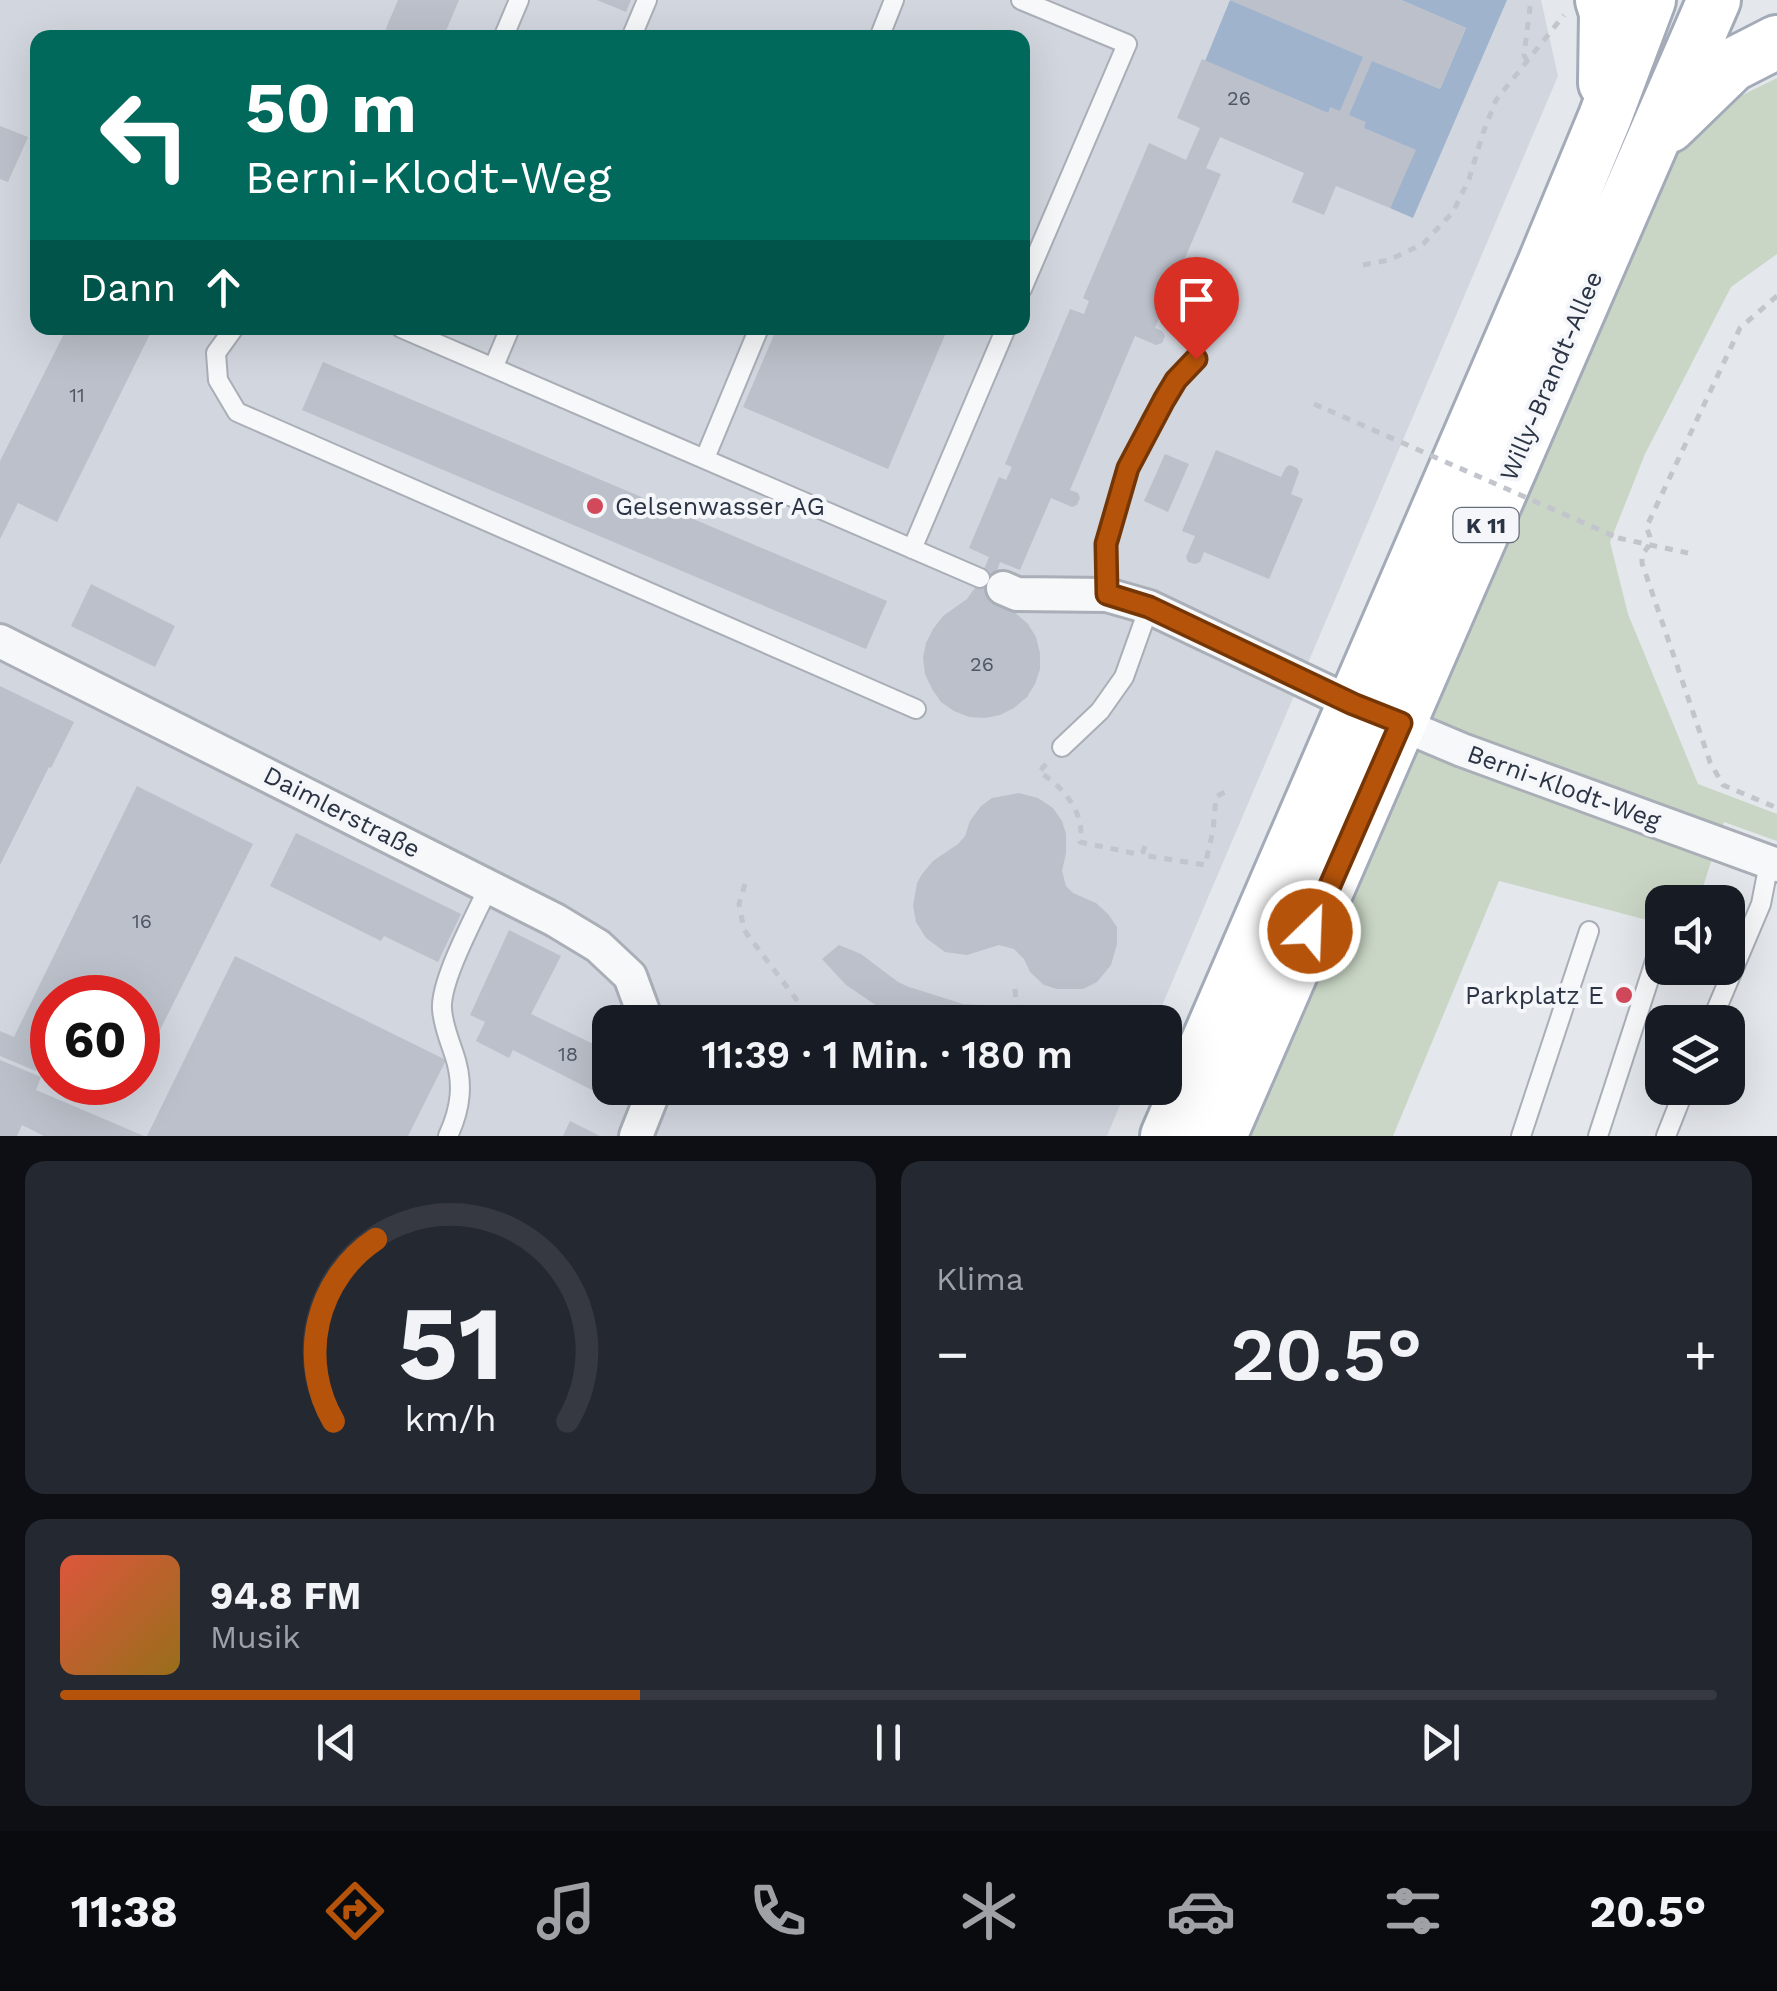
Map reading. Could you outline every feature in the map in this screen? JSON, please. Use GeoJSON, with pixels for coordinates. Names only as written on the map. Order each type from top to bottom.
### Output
{"type":"FeatureCollection","features":[{"type":"Feature","properties":{"kind":"main road","name":"Willy-Brandt-Allee"},"geometry":{"type":"LineString","coordinates":[[1166,1136],[1537,281],[1650,0]]}},
{"type":"Feature","properties":{"kind":"main road","name":"Willy-Brandt-Allee"},"geometry":{"type":"LineString","coordinates":[[1220,1136],[1714,0]]}},
{"type":"Feature","properties":{"kind":"main road"},"geometry":{"type":"LineString","coordinates":[[1584,6],[1606,13],[1605,117]]}},
{"type":"Feature","properties":{"kind":"main road"},"geometry":{"type":"LineString","coordinates":[[1654,140],[1732,65],[1777,42]]}},
{"type":"Feature","properties":{"kind":"street","name":"Berni-Klodt-Weg"},"geometry":{"type":"LineString","coordinates":[[993,584],[1017,594],[1107,594],[1149,607],[1353,704],[1462,750],[1773,864]]}},
{"type":"Feature","properties":{"kind":"street","name":"Daimlerstraße"},"geometry":{"type":"LineString","coordinates":[[0,641],[555,920],[598,946],[630,976],[641,1005]]}},
{"type":"Feature","properties":{"kind":"street"},"geometry":{"type":"LineString","coordinates":[[636,1136],[648,1105]]}},
{"type":"Feature","properties":{"kind":"lane"},"geometry":{"type":"LineString","coordinates":[[506,30],[519,0]]}},
{"type":"Feature","properties":{"kind":"lane"},"geometry":{"type":"LineString","coordinates":[[635,30],[647,0]]}},
{"type":"Feature","properties":{"kind":"lane"},"geometry":{"type":"LineString","coordinates":[[882,30],[894,0]]}},
{"type":"Feature","properties":{"kind":"lane"},"geometry":{"type":"LineString","coordinates":[[1021,0],[1127,44],[1030,270]]}},
{"type":"Feature","properties":{"kind":"lane"},"geometry":{"type":"LineString","coordinates":[[229,335],[216,353],[218,380],[238,412],[916,710]]}},
{"type":"Feature","properties":{"kind":"lane"},"geometry":{"type":"LineString","coordinates":[[418,335],[993,584]]}},
{"type":"Feature","properties":{"kind":"lane"},"geometry":{"type":"LineString","coordinates":[[494,366],[507,335]]}},
{"type":"Feature","properties":{"kind":"lane"},"geometry":{"type":"LineString","coordinates":[[705,458],[756,335]]}},
{"type":"Feature","properties":{"kind":"lane"},"geometry":{"type":"LineString","coordinates":[[912,549],[1003,335]]}},
{"type":"Feature","properties":{"kind":"lane"},"geometry":{"type":"LineString","coordinates":[[1107,594],[1106,544],[1128,468],[1176,380],[1196,359]]}},
{"type":"Feature","properties":{"kind":"lane"},"geometry":{"type":"LineString","coordinates":[[1062,746],[1100,711],[1124,677],[1149,607]]}},
{"type":"Feature","properties":{"kind":"lane"},"geometry":{"type":"LineString","coordinates":[[1718,1005],[1761,904],[1773,864]]}},
{"type":"Feature","properties":{"kind":"lane"},"geometry":{"type":"LineString","coordinates":[[448,1136],[461,1099],[460,1078],[442,1007],[444,985],[489,886]]}},
{"type":"Feature","properties":{"kind":"lane"},"geometry":{"type":"LineString","coordinates":[[1521,1136],[1590,931]]}},
{"type":"Feature","properties":{"kind":"lane"},"geometry":{"type":"LineString","coordinates":[[1598,1136],[1647,985]]}},
{"type":"Feature","properties":{"kind":"lane"},"geometry":{"type":"LineString","coordinates":[[1666,1136],[1678,1105]]}},
{"type":"Feature","properties":{"kind":"path"},"geometry":{"type":"LineString","coordinates":[[1527,61],[1524,55],[1531,0]]}},
{"type":"Feature","properties":{"kind":"path"},"geometry":{"type":"LineString","coordinates":[[1363,266],[1389,260],[1424,244],[1453,212],[1469,179],[1496,100],[1527,61],[1584,6]]}},
{"type":"Feature","properties":{"kind":"path"},"geometry":{"type":"LineString","coordinates":[[1777,296],[1740,328],[1646,528],[1651,536],[1650,547],[1642,554],[1710,762],[1723,785],[1777,808]]}},
{"type":"Feature","properties":{"kind":"path"},"geometry":{"type":"LineString","coordinates":[[1314,404],[1618,538],[1688,553]]}},
{"type":"Feature","properties":{"kind":"path"},"geometry":{"type":"LineString","coordinates":[[1062,746],[1039,772],[1058,786],[1078,815],[1083,828],[1080,842],[1204,866],[1214,832],[1216,797],[1228,790]]}},
{"type":"Feature","properties":{"kind":"path"},"geometry":{"type":"LineString","coordinates":[[1142,855],[1144,846]]}},
{"type":"Feature","properties":{"kind":"path"},"geometry":{"type":"LineString","coordinates":[[745,884],[739,904],[744,930],[802,1005]]}},
{"type":"Feature","properties":{"kind":"path"},"geometry":{"type":"LineString","coordinates":[[1014,989],[1016,1005]]}},
{"type":"Feature","properties":{"kind":"shaded area"},"geometry":{"type":"Polygon","coordinates":[[[0,0],[1541,0],[1558,76],[1162,1005],[592,1005],[592,1105],[1120,1105],[1107,1136],[0,1136],[0,0]]]}},
{"type":"Feature","properties":{"kind":"green space"},"geometry":{"type":"Polygon","coordinates":[[[1777,78],[1777,254],[1731,287],[1645,454],[1610,542],[1628,614],[1698,784],[1777,814],[1777,841],[1724,822],[1704,885],[1645,885],[1645,920],[1499,881],[1393,1136],[1248,1136],[1412,766],[1690,121],[1777,78]]]}},
{"type":"Feature","properties":{"kind":"water"},"geometry":{"type":"Polygon","coordinates":[[[1230,0],[1440,89],[1466,28],[1401,0],[1507,0],[1413,218],[1390,208],[1415,150],[1205,61],[1230,0]]]}},
{"type":"Feature","properties":{"kind":"building"},"geometry":{"type":"Polygon","coordinates":[[[398,0],[459,0],[446,30],[385,30],[398,0]]]}},
{"type":"Feature","properties":{"kind":"building"},"geometry":{"type":"Polygon","coordinates":[[[597,0],[631,0],[626,12],[597,0]]]}},
{"type":"Feature","properties":{"kind":"building"},"geometry":{"type":"Polygon","coordinates":[[[1230,0],[1401,0],[1466,28],[1440,89],[1372,61],[1349,115],[1366,122],[1364,128],[1416,150],[1390,208],[1336,186],[1324,215],[1292,202],[1304,173],[1220,137],[1206,168],[1221,174],[1155,328],[1165,336],[1162,343],[1156,345],[1135,336],[1070,490],[1078,493],[1077,505],[1072,507],[1051,498],[1020,570],[1000,562],[995,578],[1004,603],[1028,624],[1036,637],[1040,669],[1035,684],[1027,697],[1000,715],[969,717],[941,702],[932,689],[925,674],[926,643],[943,616],[967,599],[979,582],[989,557],[969,548],[999,477],[1006,480],[1012,467],[1005,464],[1070,309],[1084,314],[1089,301],[1083,298],[1149,143],[1186,160],[1200,128],[1177,118],[1202,59],[1328,113],[1330,107],[1340,111],[1363,57],[1230,0]]]}},
{"type":"Feature","properties":{"kind":"building"},"geometry":{"type":"Polygon","coordinates":[[[0,126],[28,137],[8,182],[0,179],[0,126]]]}},
{"type":"Feature","properties":{"kind":"building"},"geometry":{"type":"Polygon","coordinates":[[[63,335],[150,335],[57,522],[18,503],[0,539],[0,461],[63,335]]]}},
{"type":"Feature","properties":{"kind":"building"},"geometry":{"type":"Polygon","coordinates":[[[774,335],[945,335],[888,469],[743,407],[774,335]]]}},
{"type":"Feature","properties":{"kind":"building","name":"Gelsenwasser AG"},"geometry":{"type":"Polygon","coordinates":[[[323,362],[887,601],[866,649],[302,410],[323,362]]]}},
{"type":"Feature","properties":{"kind":"building"},"geometry":{"type":"Polygon","coordinates":[[[1216,450],[1281,477],[1290,465],[1299,472],[1291,494],[1303,499],[1269,579],[1204,552],[1200,562],[1188,562],[1186,557],[1195,536],[1182,531],[1216,450]]]}},
{"type":"Feature","properties":{"kind":"building"},"geometry":{"type":"Polygon","coordinates":[[[1165,454],[1189,464],[1168,512],[1144,501],[1165,454]]]}},
{"type":"Feature","properties":{"kind":"building"},"geometry":{"type":"Polygon","coordinates":[[[91,584],[175,626],[155,667],[71,626],[91,584]]]}},
{"type":"Feature","properties":{"kind":"building"},"geometry":{"type":"Polygon","coordinates":[[[0,686],[74,722],[0,865],[0,686]]]}},
{"type":"Feature","properties":{"kind":"building"},"geometry":{"type":"Polygon","coordinates":[[[137,786],[253,844],[160,1030],[160,975],[44,975],[137,786]]]}},
{"type":"Feature","properties":{"kind":"building"},"geometry":{"type":"Polygon","coordinates":[[[1019,793],[1038,798],[1053,808],[1066,834],[1062,871],[1066,886],[1096,903],[1117,927],[1111,965],[1097,982],[1083,989],[1044,985],[1014,949],[999,945],[967,955],[945,952],[926,938],[916,922],[913,906],[922,874],[965,836],[981,806],[992,798],[1019,793]]]}},
{"type":"Feature","properties":{"kind":"building"},"geometry":{"type":"Polygon","coordinates":[[[296,833],[461,914],[438,962],[384,936],[381,941],[270,886],[296,833]]]}},
{"type":"Feature","properties":{"kind":"building"},"geometry":{"type":"Polygon","coordinates":[[[509,930],[561,956],[531,1014],[592,1043],[592,1090],[513,1050],[509,1058],[476,1041],[485,1022],[470,1015],[509,930]]]}},
{"type":"Feature","properties":{"kind":"building"},"geometry":{"type":"Polygon","coordinates":[[[839,945],[861,954],[909,987],[963,1004],[985,1005],[876,1005],[846,985],[822,959],[839,945]]]}},
{"type":"Feature","properties":{"kind":"building"},"geometry":{"type":"Polygon","coordinates":[[[235,956],[446,1060],[408,1136],[147,1136],[235,956]]]}},
{"type":"Feature","properties":{"kind":"building"},"geometry":{"type":"Polygon","coordinates":[[[30,1004],[30,1068],[0,1056],[0,1031],[14,1037],[30,1004]]]}},
{"type":"Feature","properties":{"kind":"building"},"geometry":{"type":"Polygon","coordinates":[[[0,1060],[30,1072],[30,1105],[71,1105],[144,1136],[44,1136],[22,1125],[17,1136],[0,1136],[0,1060]]]}},
{"type":"Feature","properties":{"kind":"building"},"geometry":{"type":"Polygon","coordinates":[[[570,1121],[600,1136],[563,1136],[570,1121]]]}},
{"type":"Feature","properties":{"kind":"place","name":"Gelsenwasser AG"},"geometry":{"type":"Point","coordinates":[595,506]}},
{"type":"Feature","properties":{"kind":"place","name":"Parkplatz E"},"geometry":{"type":"Point","coordinates":[1624,995]}},
{"type":"Feature","properties":{"kind":"route"},"geometry":{"type":"LineString","coordinates":[[1196,359],[1176,380],[1128,468],[1106,544],[1107,594],[1149,607],[1401,723],[1310,931]]}}]}
